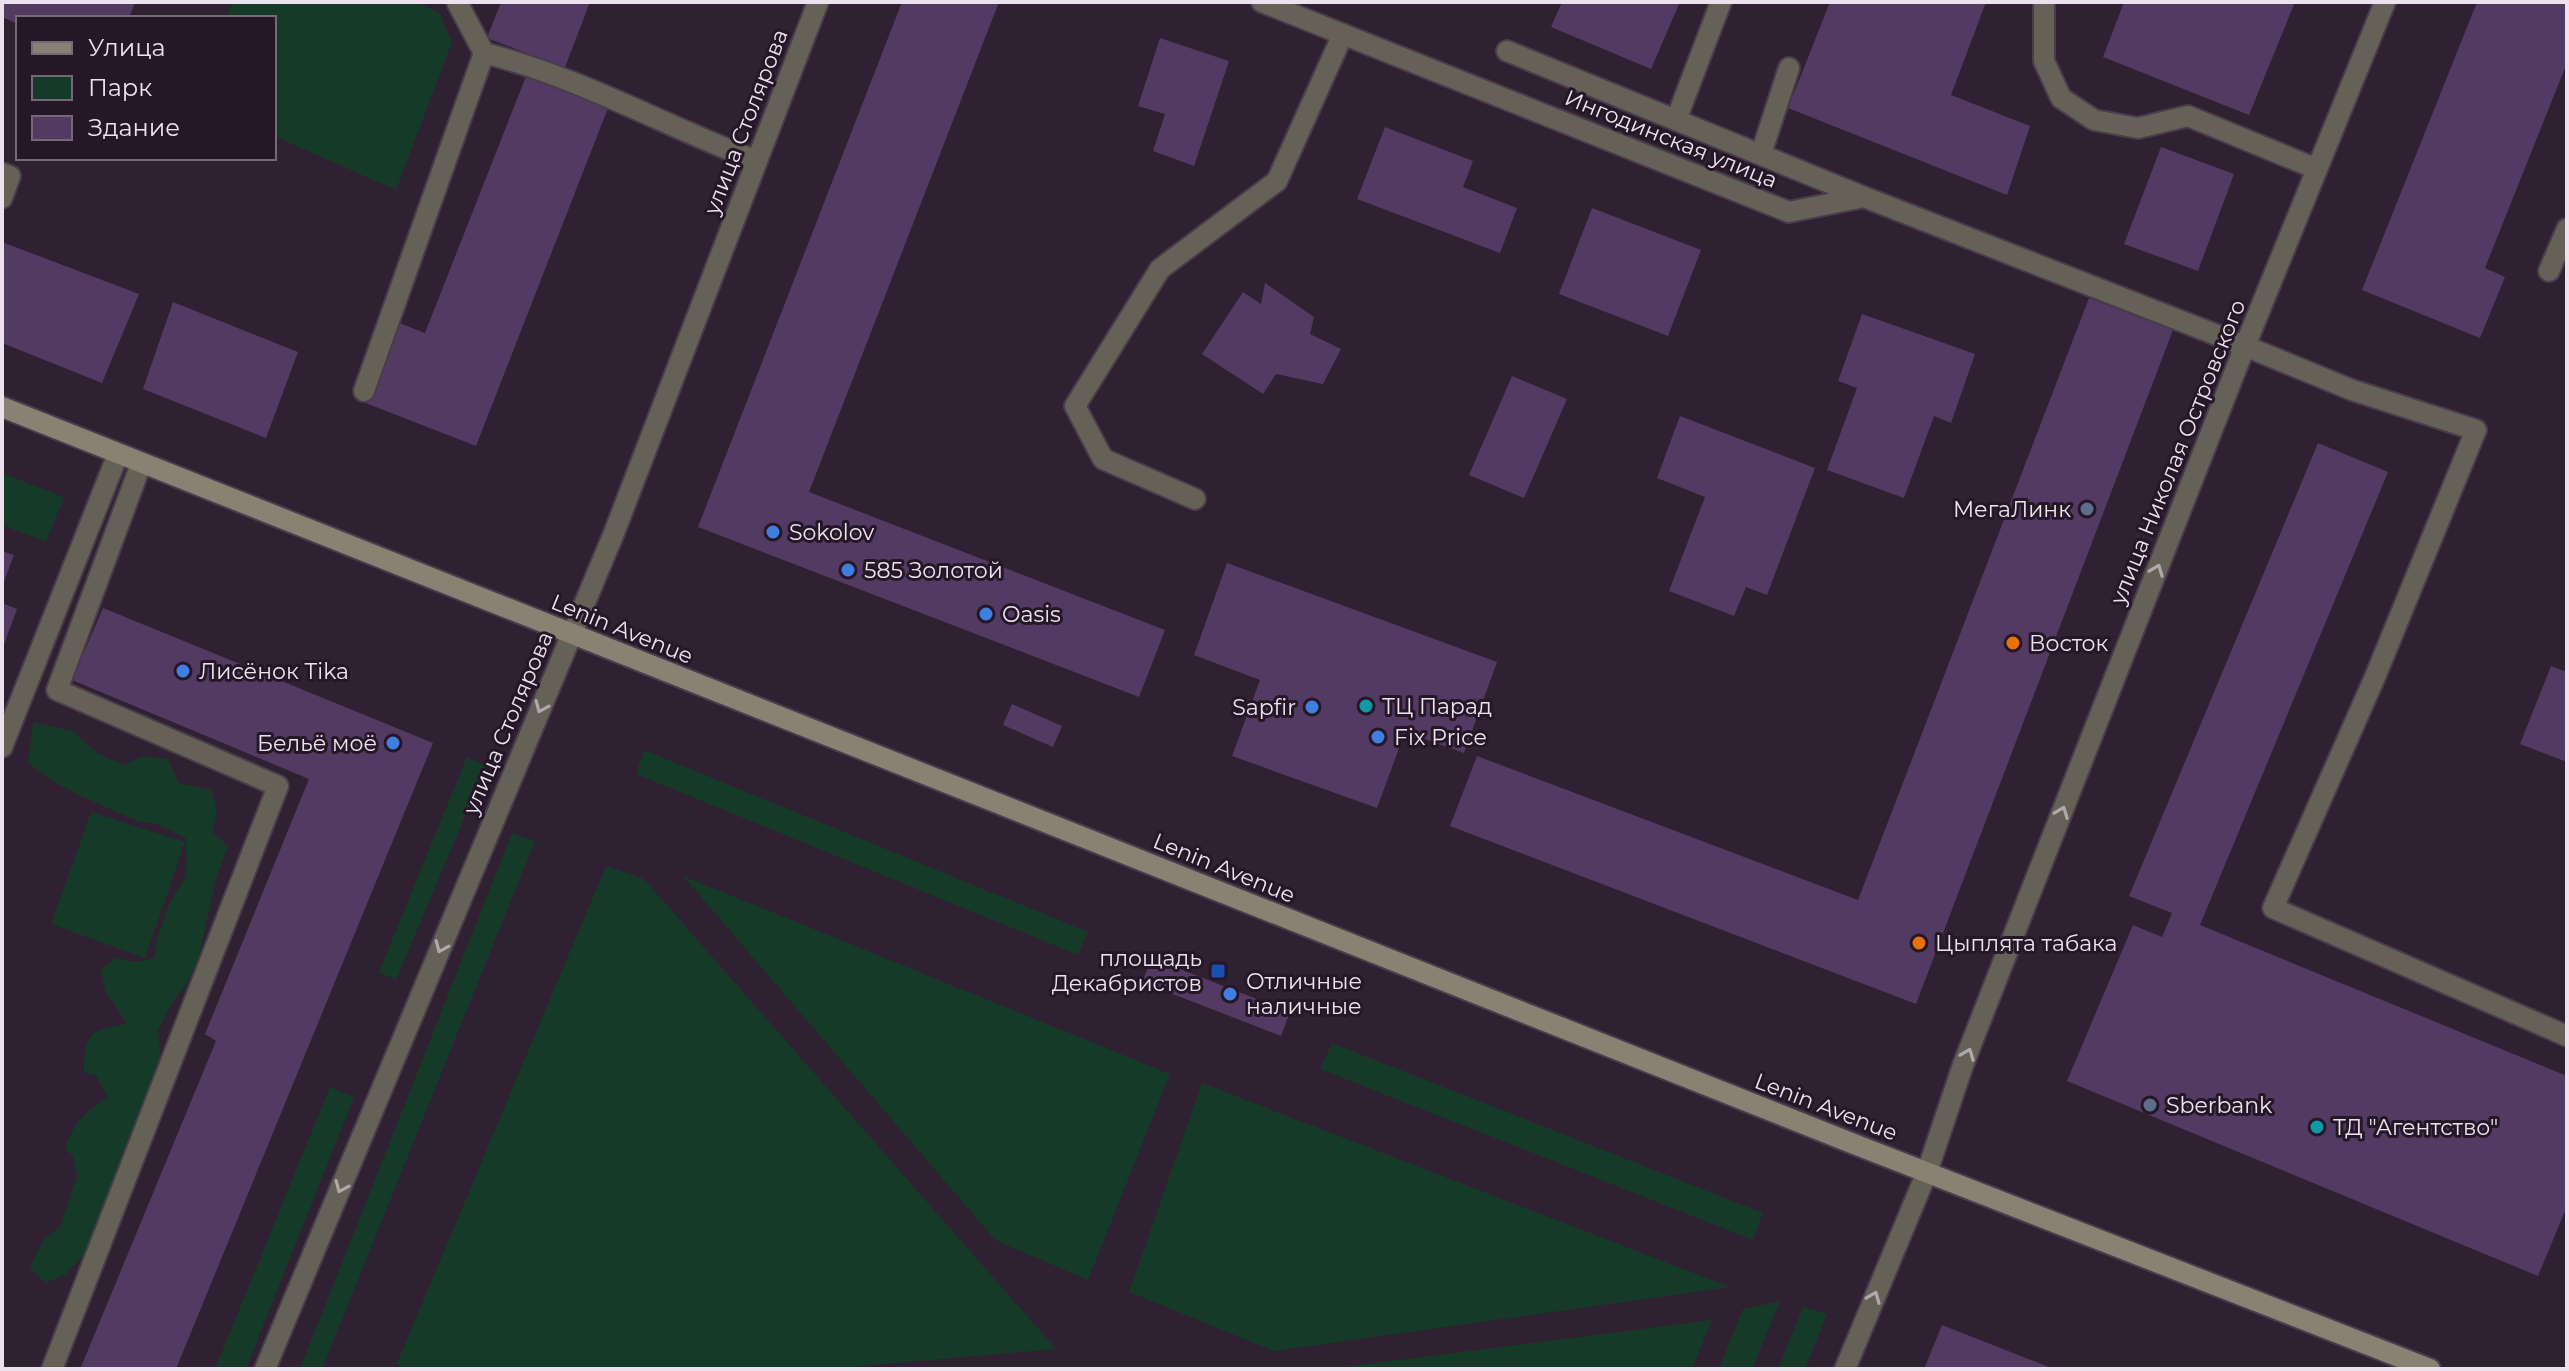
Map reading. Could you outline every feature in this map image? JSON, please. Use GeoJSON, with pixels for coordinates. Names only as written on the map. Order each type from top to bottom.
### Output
{"type":"FeatureCollection","features":[{"type":"Feature","properties":{"kind":"main road","name":"Lenin Avenue"},"geometry":{"type":"LineString","coordinates":[[2,407],[2430,1369]]}},
{"type":"Feature","properties":{"kind":"street"},"geometry":{"type":"LineString","coordinates":[[364,391],[484,53],[457,2]]}},
{"type":"Feature","properties":{"kind":"street","name":"улица Столярова"},"geometry":{"type":"LineString","coordinates":[[265,1369],[614,533],[818,2]]}},
{"type":"Feature","properties":{"kind":"street","name":"Ингодинская улица"},"geometry":{"type":"LineString","coordinates":[[1262,2],[1789,212],[1864,197]]}},
{"type":"Feature","properties":{"kind":"street"},"geometry":{"type":"LineString","coordinates":[[1676,120],[1721,2]]}},
{"type":"Feature","properties":{"kind":"street"},"geometry":{"type":"LineString","coordinates":[[2044,2],[2044,61],[2061,98],[2094,120],[2138,128],[2188,116],[2317,169]]}},
{"type":"Feature","properties":{"kind":"street","name":"улица Николая Островского"},"geometry":{"type":"LineString","coordinates":[[1845,1369],[1927,1172],[1963,1065],[2245,346],[2385,2]]}},
{"type":"Feature","properties":{"kind":"street"},"geometry":{"type":"LineString","coordinates":[[1195,499],[1103,459],[1075,406],[1160,269],[1277,181],[1343,34]]}},
{"type":"Feature","properties":{"kind":"street"},"geometry":{"type":"LineString","coordinates":[[1507,51],[1864,197],[2352,390],[2476,430],[2375,677],[2273,908],[2567,1036]]}},
{"type":"Feature","properties":{"kind":"street"},"geometry":{"type":"LineString","coordinates":[[484,53],[561,77],[693,137],[757,161]]}},
{"type":"Feature","properties":{"kind":"street"},"geometry":{"type":"LineString","coordinates":[[1761,154],[1789,68]]}},
{"type":"Feature","properties":{"kind":"street"},"geometry":{"type":"LineString","coordinates":[[2,173],[10,176],[2,198]]}},
{"type":"Feature","properties":{"kind":"street"},"geometry":{"type":"LineString","coordinates":[[2549,271],[2567,229]]}},
{"type":"Feature","properties":{"kind":"street"},"geometry":{"type":"LineString","coordinates":[[2,747],[8,720],[118,454]]}},
{"type":"Feature","properties":{"kind":"street"},"geometry":{"type":"LineString","coordinates":[[52,1369],[278,786],[57,690],[141,464]]}},
{"type":"Feature","properties":{"kind":"green space"},"geometry":{"type":"Polygon","coordinates":[[[233,2],[416,2],[439,12],[452,42],[396,190],[276,137],[276,16],[227,16],[233,2]]]}},
{"type":"Feature","properties":{"kind":"green space"},"geometry":{"type":"Polygon","coordinates":[[[2,473],[64,497],[46,542],[2,525],[2,473]]]}},
{"type":"Feature","properties":{"kind":"green space"},"geometry":{"type":"Polygon","coordinates":[[[33,722],[73,731],[97,753],[123,765],[143,756],[168,759],[179,783],[212,790],[217,812],[212,832],[228,846],[216,878],[198,961],[158,1030],[161,1065],[105,1212],[85,1254],[66,1274],[46,1283],[30,1268],[44,1239],[60,1227],[77,1175],[73,1156],[65,1149],[81,1119],[108,1098],[96,1075],[84,1073],[85,1049],[91,1036],[97,1032],[127,1024],[105,990],[101,970],[115,958],[137,962],[154,958],[170,902],[186,877],[186,838],[158,824],[139,822],[79,795],[28,763],[33,722]]]}},
{"type":"Feature","properties":{"kind":"green space"},"geometry":{"type":"Polygon","coordinates":[[[644,750],[1088,932],[1078,955],[636,774],[644,750]]]}},
{"type":"Feature","properties":{"kind":"green space"},"geometry":{"type":"Polygon","coordinates":[[[467,757],[486,766],[396,980],[379,972],[467,757]]]}},
{"type":"Feature","properties":{"kind":"green space"},"geometry":{"type":"Polygon","coordinates":[[[91,812],[185,842],[145,958],[51,924],[91,812]]]}},
{"type":"Feature","properties":{"kind":"green space"},"geometry":{"type":"Polygon","coordinates":[[[512,833],[535,841],[322,1369],[300,1369],[512,833]]]}},
{"type":"Feature","properties":{"kind":"green space"},"geometry":{"type":"Polygon","coordinates":[[[606,866],[644,879],[1056,1349],[829,1369],[403,1369],[397,1363],[606,866]]]}},
{"type":"Feature","properties":{"kind":"green space"},"geometry":{"type":"Polygon","coordinates":[[[683,876],[1170,1074],[1088,1280],[995,1240],[683,876]]]}},
{"type":"Feature","properties":{"kind":"green space"},"geometry":{"type":"Polygon","coordinates":[[[1332,1043],[1763,1213],[1753,1240],[1320,1069],[1332,1043]]]}},
{"type":"Feature","properties":{"kind":"green space"},"geometry":{"type":"Polygon","coordinates":[[[1202,1083],[1730,1287],[1274,1351],[1129,1292],[1202,1083]]]}},
{"type":"Feature","properties":{"kind":"green space"},"geometry":{"type":"Polygon","coordinates":[[[330,1087],[354,1097],[246,1369],[215,1369],[330,1087]]]}},
{"type":"Feature","properties":{"kind":"green space"},"geometry":{"type":"Polygon","coordinates":[[[1780,1301],[1752,1369],[1719,1369],[1743,1309],[1780,1301]]]}},
{"type":"Feature","properties":{"kind":"green space"},"geometry":{"type":"Polygon","coordinates":[[[1803,1307],[1827,1314],[1805,1369],[1778,1369],[1803,1307]]]}},
{"type":"Feature","properties":{"kind":"green space"},"geometry":{"type":"Polygon","coordinates":[[[1712,1320],[1692,1369],[1328,1369],[1712,1320]]]}},
{"type":"Feature","properties":{"kind":"building"},"geometry":{"type":"Polygon","coordinates":[[[2,2],[135,2],[130,16],[16,16],[16,23],[2,17],[2,2]]]}},
{"type":"Feature","properties":{"kind":"building"},"geometry":{"type":"Polygon","coordinates":[[[501,2],[590,2],[559,83],[610,103],[476,446],[363,402],[394,321],[425,333],[534,56],[487,38],[501,2]]]}},
{"type":"Feature","properties":{"kind":"building"},"geometry":{"type":"Polygon","coordinates":[[[902,2],[999,2],[809,492],[1165,630],[1139,697],[698,527],[902,2]]]}},
{"type":"Feature","properties":{"kind":"building"},"geometry":{"type":"Polygon","coordinates":[[[1562,2],[1680,2],[1651,69],[1551,27],[1562,2]]]}},
{"type":"Feature","properties":{"kind":"building"},"geometry":{"type":"Polygon","coordinates":[[[1830,2],[1986,2],[1951,95],[2030,126],[2007,195],[1788,108],[1830,2]]]}},
{"type":"Feature","properties":{"kind":"building"},"geometry":{"type":"Polygon","coordinates":[[[2124,2],[2295,2],[2249,115],[2103,57],[2124,2]]]}},
{"type":"Feature","properties":{"kind":"building"},"geometry":{"type":"Polygon","coordinates":[[[2477,2],[2567,2],[2567,63],[2485,268],[2505,277],[2480,338],[2362,290],[2477,2]]]}},
{"type":"Feature","properties":{"kind":"building"},"geometry":{"type":"Polygon","coordinates":[[[1160,38],[1229,61],[1194,166],[1153,151],[1165,114],[1138,106],[1160,38]]]}},
{"type":"Feature","properties":{"kind":"building"},"geometry":{"type":"Polygon","coordinates":[[[1385,127],[1473,161],[1463,187],[1517,208],[1500,253],[1357,199],[1385,127]]]}},
{"type":"Feature","properties":{"kind":"building"},"geometry":{"type":"Polygon","coordinates":[[[2161,147],[2234,174],[2198,271],[2124,244],[2161,147]]]}},
{"type":"Feature","properties":{"kind":"building"},"geometry":{"type":"Polygon","coordinates":[[[1592,208],[1701,250],[1668,336],[1559,294],[1592,208]]]}},
{"type":"Feature","properties":{"kind":"building"},"geometry":{"type":"Polygon","coordinates":[[[2,242],[139,294],[102,383],[2,343],[2,242]]]}},
{"type":"Feature","properties":{"kind":"building"},"geometry":{"type":"Polygon","coordinates":[[[1265,283],[1314,317],[1310,334],[1341,349],[1323,384],[1276,374],[1263,394],[1202,354],[1243,292],[1261,304],[1265,283]]]}},
{"type":"Feature","properties":{"kind":"building"},"geometry":{"type":"Polygon","coordinates":[[[2089,298],[2173,330],[1916,1004],[1450,826],[1477,756],[1858,900],[2089,298]]]}},
{"type":"Feature","properties":{"kind":"building"},"geometry":{"type":"Polygon","coordinates":[[[173,302],[298,352],[266,438],[143,389],[173,302]]]}},
{"type":"Feature","properties":{"kind":"building"},"geometry":{"type":"Polygon","coordinates":[[[1862,314],[1975,354],[1951,423],[1934,416],[1904,498],[1827,470],[1857,388],[1838,381],[1862,314]]]}},
{"type":"Feature","properties":{"kind":"building"},"geometry":{"type":"Polygon","coordinates":[[[1512,376],[1567,399],[1524,498],[1469,475],[1512,376]]]}},
{"type":"Feature","properties":{"kind":"building"},"geometry":{"type":"Polygon","coordinates":[[[1680,416],[1815,468],[1767,595],[1746,587],[1734,616],[1669,591],[1705,497],[1657,478],[1680,416]]]}},
{"type":"Feature","properties":{"kind":"building"},"geometry":{"type":"Polygon","coordinates":[[[2318,443],[2388,472],[2200,925],[2567,1076],[2567,1206],[2538,1276],[2067,1081],[2133,925],[2162,937],[2172,913],[2129,896],[2318,443]]]}},
{"type":"Feature","properties":{"kind":"building"},"geometry":{"type":"Polygon","coordinates":[[[2,551],[14,555],[2,587],[2,551]]]}},
{"type":"Feature","properties":{"kind":"building","name":"ТЦ Парад"},"geometry":{"type":"Polygon","coordinates":[[[1227,563],[1497,662],[1464,753],[1405,732],[1377,808],[1232,756],[1260,680],[1194,655],[1227,563]]]}},
{"type":"Feature","properties":{"kind":"building"},"geometry":{"type":"Polygon","coordinates":[[[2,603],[17,609],[2,650],[2,603]]]}},
{"type":"Feature","properties":{"kind":"building"},"geometry":{"type":"Polygon","coordinates":[[[103,608],[433,743],[176,1369],[81,1367],[216,1041],[205,1034],[309,779],[72,680],[103,608]]]}},
{"type":"Feature","properties":{"kind":"building"},"geometry":{"type":"Polygon","coordinates":[[[2551,666],[2567,672],[2567,762],[2520,744],[2551,666]]]}},
{"type":"Feature","properties":{"kind":"building"},"geometry":{"type":"Polygon","coordinates":[[[1012,704],[1062,726],[1053,747],[1003,725],[1012,704]]]}},
{"type":"Feature","properties":{"kind":"building"},"geometry":{"type":"Polygon","coordinates":[[[1152,958],[1290,1012],[1281,1036],[1142,982],[1152,958]]]}},
{"type":"Feature","properties":{"kind":"building"},"geometry":{"type":"Polygon","coordinates":[[[1942,1325],[2054,1369],[1924,1369],[1942,1325]]]}},
{"type":"Feature","properties":{"kind":"place","name":"МегаЛинк"},"geometry":{"type":"Point","coordinates":[2087,509]}},
{"type":"Feature","properties":{"kind":"place","name":"Sokolov"},"geometry":{"type":"Point","coordinates":[773,532]}},
{"type":"Feature","properties":{"kind":"place","name":"585 Золотой"},"geometry":{"type":"Point","coordinates":[848,570]}},
{"type":"Feature","properties":{"kind":"place","name":"Oasis"},"geometry":{"type":"Point","coordinates":[986,614]}},
{"type":"Feature","properties":{"kind":"place","name":"Восток"},"geometry":{"type":"Point","coordinates":[2013,643]}},
{"type":"Feature","properties":{"kind":"place","name":"Лисёнок Tika"},"geometry":{"type":"Point","coordinates":[183,671]}},
{"type":"Feature","properties":{"kind":"place","name":"ТЦ Парад"},"geometry":{"type":"Point","coordinates":[1366,706]}},
{"type":"Feature","properties":{"kind":"place","name":"Sapfir"},"geometry":{"type":"Point","coordinates":[1312,707]}},
{"type":"Feature","properties":{"kind":"place","name":"Fix Price"},"geometry":{"type":"Point","coordinates":[1378,737]}},
{"type":"Feature","properties":{"kind":"place","name":"Бельё моё"},"geometry":{"type":"Point","coordinates":[393,743]}},
{"type":"Feature","properties":{"kind":"place","name":"Цыплята табака"},"geometry":{"type":"Point","coordinates":[1919,943]}},
{"type":"Feature","properties":{"kind":"place","name":"площадь Декабристов"},"geometry":{"type":"Point","coordinates":[1218,971]}},
{"type":"Feature","properties":{"kind":"place","name":"Отличные наличные"},"geometry":{"type":"Point","coordinates":[1230,994]}},
{"type":"Feature","properties":{"kind":"place","name":"Sberbank"},"geometry":{"type":"Point","coordinates":[2150,1105]}},
{"type":"Feature","properties":{"kind":"place","name":"ТД \"Агентство\""},"geometry":{"type":"Point","coordinates":[2317,1127]}}]}
